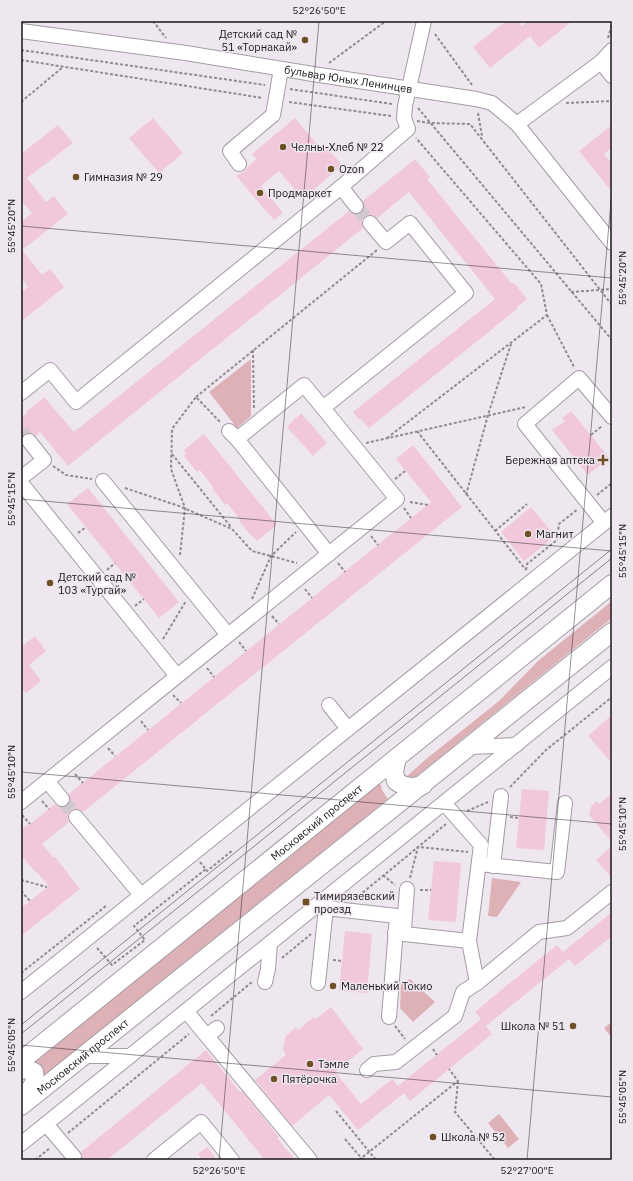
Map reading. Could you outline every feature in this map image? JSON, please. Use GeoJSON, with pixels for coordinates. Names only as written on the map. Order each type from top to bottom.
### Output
{"type":"FeatureCollection","features":[{"type":"Feature","properties":{"kind":"main road","name":"Московский проспект"},"geometry":{"type":"LineString","coordinates":[[21,1062],[612,584]]}},
{"type":"Feature","properties":{"kind":"main road","name":"Московский проспект"},"geometry":{"type":"LineString","coordinates":[[21,1106],[612,632]]}},
{"type":"Feature","properties":{"kind":"main road"},"geometry":{"type":"LineString","coordinates":[[397,758],[394,771],[396,781],[403,786],[413,788],[423,785]]}},
{"type":"Feature","properties":{"kind":"main road"},"geometry":{"type":"LineString","coordinates":[[21,1070],[24,1068],[34,1072],[35,1082],[21,1103]]}},
{"type":"Feature","properties":{"kind":"street"},"geometry":{"type":"LineString","coordinates":[[21,393],[50,370],[76,402],[341,187],[406,117],[408,89],[424,21]]}},
{"type":"Feature","properties":{"kind":"street","name":"бульвар Юных Ленинцев"},"geometry":{"type":"LineString","coordinates":[[21,31],[186,54],[476,99],[492,104],[517,124],[612,243]]}},
{"type":"Feature","properties":{"kind":"street"},"geometry":{"type":"LineString","coordinates":[[517,124],[601,62],[612,50]]}},
{"type":"Feature","properties":{"kind":"street"},"geometry":{"type":"LineString","coordinates":[[601,62],[612,76]]}},
{"type":"Feature","properties":{"kind":"street"},"geometry":{"type":"LineString","coordinates":[[239,164],[230,151],[273,115],[281,69]]}},
{"type":"Feature","properties":{"kind":"street"},"geometry":{"type":"LineString","coordinates":[[341,187],[356,206]]}},
{"type":"Feature","properties":{"kind":"street"},"geometry":{"type":"LineString","coordinates":[[323,408],[466,293],[410,223],[386,242],[370,223]]}},
{"type":"Feature","properties":{"kind":"street"},"geometry":{"type":"LineString","coordinates":[[21,1001],[26,988],[608,520],[588,502],[525,424],[579,378],[609,420]]}},
{"type":"Feature","properties":{"kind":"street"},"geometry":{"type":"LineString","coordinates":[[21,802],[312,567],[329,554],[397,499],[304,385],[254,425],[233,435],[329,554]]}},
{"type":"Feature","properties":{"kind":"street"},"geometry":{"type":"LineString","coordinates":[[21,478],[44,460],[29,442]]}},
{"type":"Feature","properties":{"kind":"street"},"geometry":{"type":"LineString","coordinates":[[103,481],[228,635]]}},
{"type":"Feature","properties":{"kind":"street"},"geometry":{"type":"LineString","coordinates":[[21,483],[177,676]]}},
{"type":"Feature","properties":{"kind":"street"},"geometry":{"type":"LineString","coordinates":[[21,1144],[270,943],[323,912],[444,803],[611,670]]}},
{"type":"Feature","properties":{"kind":"street"},"geometry":{"type":"LineString","coordinates":[[329,705],[348,729]]}},
{"type":"Feature","properties":{"kind":"street"},"geometry":{"type":"LineString","coordinates":[[471,746],[516,745]]}},
{"type":"Feature","properties":{"kind":"street"},"geometry":{"type":"LineString","coordinates":[[47,781],[62,799]]}},
{"type":"Feature","properties":{"kind":"street"},"geometry":{"type":"LineString","coordinates":[[477,983],[469,941],[484,861],[500,796]]}},
{"type":"Feature","properties":{"kind":"street"},"geometry":{"type":"LineString","coordinates":[[444,803],[480,845],[484,861]]}},
{"type":"Feature","properties":{"kind":"street"},"geometry":{"type":"LineString","coordinates":[[484,861],[557,872],[565,803]]}},
{"type":"Feature","properties":{"kind":"street"},"geometry":{"type":"LineString","coordinates":[[76,817],[141,895]]}},
{"type":"Feature","properties":{"kind":"street"},"geometry":{"type":"LineString","coordinates":[[389,1018],[399,933],[407,889]]}},
{"type":"Feature","properties":{"kind":"street"},"geometry":{"type":"LineString","coordinates":[[367,1070],[374,1064],[396,1062],[455,1016],[463,992],[477,983],[540,932],[567,928],[612,892]]}},
{"type":"Feature","properties":{"kind":"street"},"geometry":{"type":"LineString","coordinates":[[323,912],[341,910],[397,916],[399,933]]}},
{"type":"Feature","properties":{"kind":"street"},"geometry":{"type":"LineString","coordinates":[[318,983],[323,912]]}},
{"type":"Feature","properties":{"kind":"street"},"geometry":{"type":"LineString","coordinates":[[399,933],[469,941]]}},
{"type":"Feature","properties":{"kind":"street"},"geometry":{"type":"LineString","coordinates":[[267,976],[270,943]]}},
{"type":"Feature","properties":{"kind":"street"},"geometry":{"type":"LineString","coordinates":[[186,1011],[207,1030],[310,1160]]}},
{"type":"Feature","properties":{"kind":"street"},"geometry":{"type":"LineString","coordinates":[[84,1056],[130,1056]]}},
{"type":"Feature","properties":{"kind":"street"},"geometry":{"type":"LineString","coordinates":[[154,1160],[201,1122],[232,1160]]}},
{"type":"Feature","properties":{"kind":"street"},"geometry":{"type":"LineString","coordinates":[[46,1124],[74,1157]]}},
{"type":"Feature","properties":{"kind":"path"},"geometry":{"type":"LineString","coordinates":[[313,74],[386,21]]}},
{"type":"Feature","properties":{"kind":"path"},"geometry":{"type":"LineString","coordinates":[[434,33],[473,87],[482,138]]}},
{"type":"Feature","properties":{"kind":"path"},"geometry":{"type":"LineString","coordinates":[[21,50],[406,117],[430,123],[470,124],[612,305]]}},
{"type":"Feature","properties":{"kind":"path"},"geometry":{"type":"LineString","coordinates":[[21,60],[63,67],[277,94],[406,117],[541,284],[547,315],[579,378]]}},
{"type":"Feature","properties":{"kind":"path"},"geometry":{"type":"LineString","coordinates":[[21,102],[63,67]]}},
{"type":"Feature","properties":{"kind":"path"},"geometry":{"type":"LineString","coordinates":[[566,103],[612,102]]}},
{"type":"Feature","properties":{"kind":"path"},"geometry":{"type":"LineString","coordinates":[[406,117],[417,107],[612,340]]}},
{"type":"Feature","properties":{"kind":"path"},"geometry":{"type":"LineString","coordinates":[[178,574],[185,508],[171,469],[172,429],[196,397],[386,242]]}},
{"type":"Feature","properties":{"kind":"path"},"geometry":{"type":"LineString","coordinates":[[571,292],[612,289]]}},
{"type":"Feature","properties":{"kind":"path"},"geometry":{"type":"LineString","coordinates":[[387,438],[547,315]]}},
{"type":"Feature","properties":{"kind":"path"},"geometry":{"type":"LineString","coordinates":[[466,495],[488,415],[511,342]]}},
{"type":"Feature","properties":{"kind":"path"},"geometry":{"type":"LineString","coordinates":[[253,350],[254,425]]}},
{"type":"Feature","properties":{"kind":"path"},"geometry":{"type":"LineString","coordinates":[[196,397],[233,435]]}},
{"type":"Feature","properties":{"kind":"path"},"geometry":{"type":"LineString","coordinates":[[353,446],[531,405]]}},
{"type":"Feature","properties":{"kind":"path"},"geometry":{"type":"LineString","coordinates":[[591,435],[609,420]]}},
{"type":"Feature","properties":{"kind":"path"},"geometry":{"type":"LineString","coordinates":[[417,431],[526,571],[527,564],[556,540],[559,524],[612,483]]}},
{"type":"Feature","properties":{"kind":"path"},"geometry":{"type":"LineString","coordinates":[[172,453],[232,529],[252,551],[312,567]]}},
{"type":"Feature","properties":{"kind":"path"},"geometry":{"type":"LineString","coordinates":[[44,460],[66,475],[103,481]]}},
{"type":"Feature","properties":{"kind":"path"},"geometry":{"type":"LineString","coordinates":[[123,487],[185,508],[232,529]]}},
{"type":"Feature","properties":{"kind":"path"},"geometry":{"type":"LineString","coordinates":[[397,499],[428,505]]}},
{"type":"Feature","properties":{"kind":"path"},"geometry":{"type":"LineString","coordinates":[[495,531],[528,504]]}},
{"type":"Feature","properties":{"kind":"path"},"geometry":{"type":"LineString","coordinates":[[249,605],[271,556],[304,524]]}},
{"type":"Feature","properties":{"kind":"path"},"geometry":{"type":"LineString","coordinates":[[156,650],[192,591]]}},
{"type":"Feature","properties":{"kind":"path"},"geometry":{"type":"LineString","coordinates":[[546,750],[612,697]]}},
{"type":"Feature","properties":{"kind":"path"},"geometry":{"type":"LineString","coordinates":[[21,813],[30,824]]}},
{"type":"Feature","properties":{"kind":"path"},"geometry":{"type":"LineString","coordinates":[[341,910],[456,816]]}},
{"type":"Feature","properties":{"kind":"path"},"geometry":{"type":"LineString","coordinates":[[418,847],[484,861]]}},
{"type":"Feature","properties":{"kind":"path"},"geometry":{"type":"LineString","coordinates":[[407,889],[418,847]]}},
{"type":"Feature","properties":{"kind":"path"},"geometry":{"type":"LineString","coordinates":[[102,953],[112,965],[144,940],[134,926],[206,869],[207,871],[233,850]]}},
{"type":"Feature","properties":{"kind":"path"},"geometry":{"type":"LineString","coordinates":[[193,854],[206,869]]}},
{"type":"Feature","properties":{"kind":"path"},"geometry":{"type":"LineString","coordinates":[[21,880],[47,887]]}},
{"type":"Feature","properties":{"kind":"path"},"geometry":{"type":"LineString","coordinates":[[21,891],[30,901]]}},
{"type":"Feature","properties":{"kind":"path"},"geometry":{"type":"LineString","coordinates":[[21,973],[108,904]]}},
{"type":"Feature","properties":{"kind":"path"},"geometry":{"type":"LineString","coordinates":[[35,1160],[207,1030],[267,976],[323,912]]}},
{"type":"Feature","properties":{"kind":"path"},"geometry":{"type":"LineString","coordinates":[[389,1018],[412,1049]]}},
{"type":"Feature","properties":{"kind":"path"},"geometry":{"type":"LineString","coordinates":[[449,1069],[458,1081],[455,1112],[495,1160]]}},
{"type":"Feature","properties":{"kind":"path"},"geometry":{"type":"LineString","coordinates":[[345,1139],[361,1159],[458,1081]]}},
{"type":"Feature","properties":{"kind":"path"},"geometry":{"type":"LineString","coordinates":[[336,1111],[376,1160]]}},
{"type":"Feature","properties":{"kind":"shaded area"},"geometry":{"type":"Polygon","coordinates":[[[251,359],[251,416],[237,428],[209,392],[251,359]]]}},
{"type":"Feature","properties":{"kind":"shaded area"},"geometry":{"type":"Polygon","coordinates":[[[612,601],[612,618],[408,783],[405,778],[425,760],[499,701],[538,661],[612,601]]]}},
{"type":"Feature","properties":{"kind":"shaded area"},"geometry":{"type":"Polygon","coordinates":[[[380,782],[382,790],[388,799],[42,1077],[42,1067],[39,1063],[30,1062],[380,782]]]}},
{"type":"Feature","properties":{"kind":"shaded area"},"geometry":{"type":"Polygon","coordinates":[[[492,878],[521,882],[497,917],[488,916],[492,878]]]}},
{"type":"Feature","properties":{"kind":"shaded area"},"geometry":{"type":"Polygon","coordinates":[[[410,979],[435,1002],[413,1022],[400,1008],[401,984],[410,979]]]}},
{"type":"Feature","properties":{"kind":"shaded area"},"geometry":{"type":"Polygon","coordinates":[[[612,1022],[612,1038],[604,1028],[612,1022]]]}},
{"type":"Feature","properties":{"kind":"shaded area"},"geometry":{"type":"Polygon","coordinates":[[[499,1114],[519,1139],[508,1148],[488,1123],[499,1114]]]}},
{"type":"Feature","properties":{"kind":"building"},"geometry":{"type":"Polygon","coordinates":[[[506,21],[518,21],[522,26],[529,21],[572,21],[539,48],[530,36],[490,68],[473,47],[506,21]]]}},
{"type":"Feature","properties":{"kind":"building"},"geometry":{"type":"Polygon","coordinates":[[[153,118],[183,153],[159,173],[129,138],[153,118]]]}},
{"type":"Feature","properties":{"kind":"building"},"geometry":{"type":"Polygon","coordinates":[[[295,118],[321,149],[325,145],[342,165],[303,199],[279,171],[261,186],[283,213],[274,220],[236,176],[244,171],[256,159],[252,154],[295,118]]]}},
{"type":"Feature","properties":{"kind":"building"},"geometry":{"type":"Polygon","coordinates":[[[58,125],[73,143],[27,178],[46,202],[54,196],[68,214],[22,250],[42,275],[50,269],[64,287],[21,322],[21,292],[28,287],[21,278],[21,222],[32,213],[21,200],[21,154],[58,125]]]}},
{"type":"Feature","properties":{"kind":"building"},"geometry":{"type":"Polygon","coordinates":[[[612,125],[612,147],[604,154],[612,163],[612,192],[579,151],[612,125]]]}},
{"type":"Feature","properties":{"kind":"building"},"geometry":{"type":"Polygon","coordinates":[[[415,159],[430,177],[427,179],[512,284],[514,283],[527,299],[516,308],[517,309],[369,428],[361,419],[359,420],[353,412],[495,299],[409,192],[377,218],[373,215],[365,216],[362,220],[363,228],[68,466],[40,432],[36,436],[32,433],[27,433],[21,438],[21,419],[27,413],[26,412],[44,397],[74,432],[349,211],[353,214],[362,212],[364,205],[363,201],[415,159]]]}},
{"type":"Feature","properties":{"kind":"building"},"geometry":{"type":"Polygon","coordinates":[[[571,411],[610,459],[588,475],[552,430],[565,421],[562,418],[571,411]]]}},
{"type":"Feature","properties":{"kind":"building"},"geometry":{"type":"Polygon","coordinates":[[[301,413],[327,443],[313,456],[287,427],[301,413]]]}},
{"type":"Feature","properties":{"kind":"building"},"geometry":{"type":"Polygon","coordinates":[[[204,434],[277,525],[257,541],[239,521],[240,520],[227,503],[225,505],[200,470],[197,472],[184,456],[186,454],[184,450],[204,434]]]}},
{"type":"Feature","properties":{"kind":"building"},"geometry":{"type":"Polygon","coordinates":[[[413,445],[462,507],[83,812],[79,809],[70,811],[68,818],[69,822],[42,844],[54,858],[55,857],[80,889],[21,936],[21,908],[49,886],[21,855],[21,830],[55,804],[59,807],[67,806],[70,802],[69,794],[431,502],[396,459],[413,445]]]}},
{"type":"Feature","properties":{"kind":"building"},"geometry":{"type":"Polygon","coordinates":[[[88,488],[179,602],[159,618],[67,504],[88,488]]]}},
{"type":"Feature","properties":{"kind":"building","name":"Магнит"},"geometry":{"type":"Polygon","coordinates":[[[531,507],[555,536],[524,561],[501,532],[531,507]]]}},
{"type":"Feature","properties":{"kind":"building"},"geometry":{"type":"Polygon","coordinates":[[[35,636],[46,651],[29,665],[41,681],[26,693],[21,687],[21,647],[35,636]]]}},
{"type":"Feature","properties":{"kind":"building"},"geometry":{"type":"Polygon","coordinates":[[[612,715],[612,763],[588,736],[612,715]]]}},
{"type":"Feature","properties":{"kind":"building"},"geometry":{"type":"Polygon","coordinates":[[[522,789],[549,791],[544,850],[516,848],[522,789]]]}},
{"type":"Feature","properties":{"kind":"building"},"geometry":{"type":"Polygon","coordinates":[[[612,793],[612,842],[589,815],[591,807],[596,801],[599,804],[612,793]]]}},
{"type":"Feature","properties":{"kind":"building"},"geometry":{"type":"Polygon","coordinates":[[[612,846],[612,878],[596,860],[612,846]]]}},
{"type":"Feature","properties":{"kind":"building"},"geometry":{"type":"Polygon","coordinates":[[[434,861],[461,863],[456,922],[428,920],[434,861]]]}},
{"type":"Feature","properties":{"kind":"building"},"geometry":{"type":"Polygon","coordinates":[[[612,912],[612,936],[575,966],[569,959],[486,1026],[492,1034],[410,1101],[404,1093],[358,1130],[329,1095],[292,1126],[255,1080],[286,1055],[283,1050],[285,1037],[296,1027],[298,1030],[314,1017],[316,1019],[331,1007],[363,1049],[335,1072],[361,1104],[392,1079],[398,1086],[481,1019],[475,1012],[506,986],[557,945],[563,952],[612,912]]]}},
{"type":"Feature","properties":{"kind":"building"},"geometry":{"type":"Polygon","coordinates":[[[345,931],[372,934],[367,993],[339,991],[345,931]]]}},
{"type":"Feature","properties":{"kind":"building"},"geometry":{"type":"Polygon","coordinates":[[[206,1050],[240,1092],[242,1091],[279,1137],[277,1138],[295,1160],[265,1160],[202,1083],[107,1160],[82,1160],[81,1152],[206,1050]]]}},
{"type":"Feature","properties":{"kind":"building"},"geometry":{"type":"Polygon","coordinates":[[[207,1147],[217,1160],[203,1160],[198,1154],[207,1147]]]}},
{"type":"Feature","properties":{"kind":"tunnel"},"geometry":{"type":"LineString","coordinates":[[356,206],[370,223]]}},
{"type":"Feature","properties":{"kind":"tunnel"},"geometry":{"type":"LineString","coordinates":[[21,432],[29,441]]}},
{"type":"Feature","properties":{"kind":"tunnel"},"geometry":{"type":"LineString","coordinates":[[62,799],[76,817]]}},
{"type":"Feature","properties":{"kind":"tram line"},"geometry":{"type":"LineString","coordinates":[[21,1025],[612,549]]}},
{"type":"Feature","properties":{"kind":"tram line"},"geometry":{"type":"LineString","coordinates":[[21,1034],[612,558]]}},
{"type":"Feature","properties":{"kind":"place","name":"Детский сад № 51 «Торнакай»"},"geometry":{"type":"Point","coordinates":[305,40]}},
{"type":"Feature","properties":{"kind":"place","name":"Челны-Хлеб № 22"},"geometry":{"type":"Point","coordinates":[283,147]}},
{"type":"Feature","properties":{"kind":"place","name":"Ozon"},"geometry":{"type":"Point","coordinates":[331,169]}},
{"type":"Feature","properties":{"kind":"place","name":"Гимназия № 29"},"geometry":{"type":"Point","coordinates":[76,177]}},
{"type":"Feature","properties":{"kind":"place","name":"Продмаркет"},"geometry":{"type":"Point","coordinates":[260,193]}},
{"type":"Feature","properties":{"kind":"place","name":"Бережная аптека"},"geometry":{"type":"Point","coordinates":[603,460]}},
{"type":"Feature","properties":{"kind":"place","name":"Магнит"},"geometry":{"type":"Point","coordinates":[528,534]}},
{"type":"Feature","properties":{"kind":"place","name":"Детский сад № 103 «Тургай»"},"geometry":{"type":"Point","coordinates":[50,583]}},
{"type":"Feature","properties":{"kind":"place","name":"Тимирязевский проезд"},"geometry":{"type":"Point","coordinates":[306,902]}},
{"type":"Feature","properties":{"kind":"place","name":"Маленький Токио"},"geometry":{"type":"Point","coordinates":[333,986]}},
{"type":"Feature","properties":{"kind":"place","name":"Школа № 51"},"geometry":{"type":"Point","coordinates":[573,1026]}},
{"type":"Feature","properties":{"kind":"place","name":"Тэмле"},"geometry":{"type":"Point","coordinates":[310,1064]}},
{"type":"Feature","properties":{"kind":"place","name":"Пятёрочка"},"geometry":{"type":"Point","coordinates":[274,1079]}},
{"type":"Feature","properties":{"kind":"place","name":"Школа № 52"},"geometry":{"type":"Point","coordinates":[433,1137]}}]}
